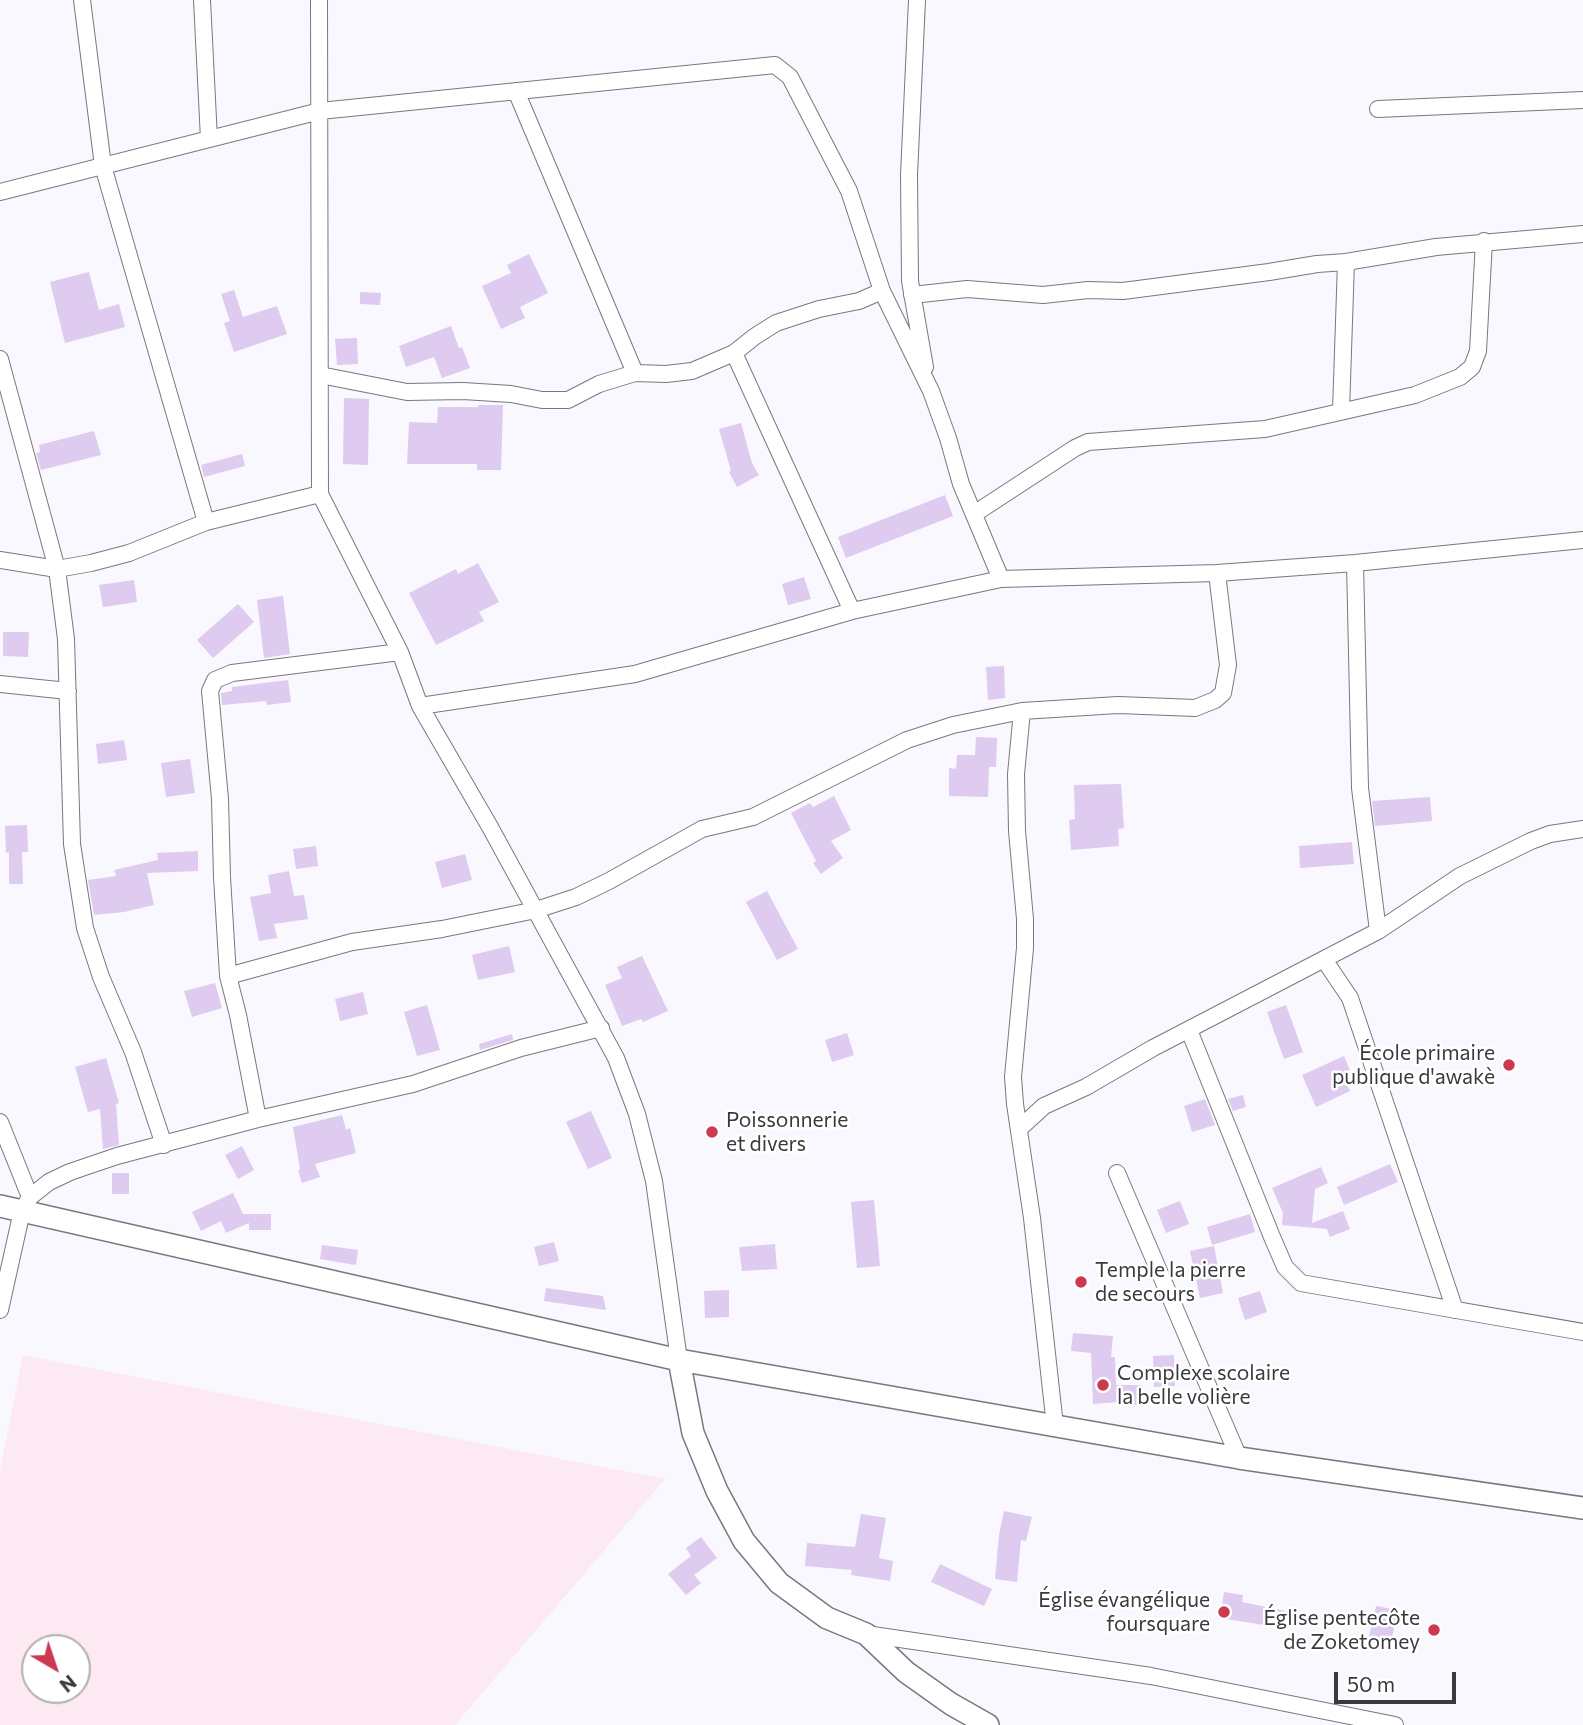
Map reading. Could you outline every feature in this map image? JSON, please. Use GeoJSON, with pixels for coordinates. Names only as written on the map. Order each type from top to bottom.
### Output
{"type":"FeatureCollection","features":[{"type":"Feature","properties":{"kind":"street"},"geometry":{"type":"LineString","coordinates":[[82,0],[103,166],[206,522]]}},
{"type":"Feature","properties":{"kind":"street"},"geometry":{"type":"LineString","coordinates":[[202,0],[209,139]]}},
{"type":"Feature","properties":{"kind":"street"},"geometry":{"type":"LineString","coordinates":[[319,0],[320,494],[400,652],[420,706],[536,910],[616,1058],[637,1114],[654,1181],[679,1360],[693,1433],[717,1492],[744,1541],[779,1583],[827,1618],[866,1634],[1151,1676],[1395,1725]]}},
{"type":"Feature","properties":{"kind":"street"},"geometry":{"type":"LineString","coordinates":[[918,0],[909,175],[912,295],[931,391],[961,484],[1001,579]]}},
{"type":"Feature","properties":{"kind":"street"},"geometry":{"type":"LineString","coordinates":[[0,192],[320,111],[775,65],[790,77],[849,191],[882,292],[931,391]]}},
{"type":"Feature","properties":{"kind":"street"},"geometry":{"type":"LineString","coordinates":[[516,91],[635,373]]}},
{"type":"Feature","properties":{"kind":"street"},"geometry":{"type":"LineString","coordinates":[[1378,109],[1583,100]]}},
{"type":"Feature","properties":{"kind":"street"},"geometry":{"type":"LineString","coordinates":[[912,295],[967,289],[1043,295],[1088,290],[1123,291],[1484,241],[1583,234]]}},
{"type":"Feature","properties":{"kind":"street"},"geometry":{"type":"LineString","coordinates":[[974,514],[1088,442],[1265,429],[1415,395],[1460,377],[1472,367],[1478,351],[1484,241]]}},
{"type":"Feature","properties":{"kind":"street"},"geometry":{"type":"LineString","coordinates":[[1341,411],[1346,262]]}},
{"type":"Feature","properties":{"kind":"street"},"geometry":{"type":"LineString","coordinates":[[320,374],[407,392],[463,391],[511,394],[542,400],[568,400],[599,384],[635,373],[692,371],[734,353],[776,323],[819,309],[859,301],[882,292]]}},
{"type":"Feature","properties":{"kind":"street"},"geometry":{"type":"LineString","coordinates":[[734,353],[852,611]]}},
{"type":"Feature","properties":{"kind":"street"},"geometry":{"type":"LineString","coordinates":[[0,359],[57,569],[66,639],[72,844],[85,928],[100,977],[133,1052],[163,1145]]}},
{"type":"Feature","properties":{"kind":"street"},"geometry":{"type":"LineString","coordinates":[[0,560],[57,569],[91,564],[130,553],[206,522],[320,494]]}},
{"type":"Feature","properties":{"kind":"street"},"geometry":{"type":"LineString","coordinates":[[420,706],[635,674],[852,611],[1001,579],[1217,573],[1355,563],[1583,540]]}},
{"type":"Feature","properties":{"kind":"street"},"geometry":{"type":"LineString","coordinates":[[1355,563],[1360,788],[1378,931]]}},
{"type":"Feature","properties":{"kind":"street"},"geometry":{"type":"LineString","coordinates":[[228,976],[352,942],[442,929],[536,910],[576,897],[702,829],[753,817],[907,740],[953,725],[1022,711],[1118,705],[1195,708],[1215,700],[1223,693],[1228,665],[1217,573]]}},
{"type":"Feature","properties":{"kind":"street"},"geometry":{"type":"LineString","coordinates":[[258,1119],[228,976],[220,799],[210,691],[215,680],[232,673],[400,652]]}},
{"type":"Feature","properties":{"kind":"street"},"geometry":{"type":"LineString","coordinates":[[0,684],[68,691]]}},
{"type":"Feature","properties":{"kind":"street"},"geometry":{"type":"LineString","coordinates":[[1022,711],[1016,774],[1025,948],[1013,1077],[1040,1282],[1055,1426]]}},
{"type":"Feature","properties":{"kind":"street"},"geometry":{"type":"LineString","coordinates":[[1020,1128],[1044,1106],[1086,1087],[1134,1059],[1325,961],[1378,931],[1460,876],[1550,834],[1583,830]]}},
{"type":"Feature","properties":{"kind":"street"},"geometry":{"type":"LineString","coordinates":[[1325,961],[1350,998],[1455,1310]]}},
{"type":"Feature","properties":{"kind":"street"},"geometry":{"type":"LineString","coordinates":[[26,1204],[49,1182],[117,1156],[258,1119],[413,1084],[522,1048],[601,1028]]}},
{"type":"Feature","properties":{"kind":"street"},"geometry":{"type":"LineString","coordinates":[[1189,1031],[1285,1266],[1301,1283],[1583,1332]]}},
{"type":"Feature","properties":{"kind":"street"},"geometry":{"type":"LineString","coordinates":[[0,1122],[26,1204],[0,1310]]}},
{"type":"Feature","properties":{"kind":"street"},"geometry":{"type":"LineString","coordinates":[[1117,1173],[1240,1458]]}},
{"type":"Feature","properties":{"kind":"street"},"geometry":{"type":"LineString","coordinates":[[0,1206],[26,1204],[679,1360],[1240,1458],[1583,1508]]}},
{"type":"Feature","properties":{"kind":"street"},"geometry":{"type":"LineString","coordinates":[[866,1634],[906,1672],[951,1704],[988,1725]]}},
{"type":"Feature","properties":{"kind":"shaded area"},"geometry":{"type":"Polygon","coordinates":[[[23,1355],[665,1479],[455,1725],[0,1725],[0,1470],[23,1355]]]}},
{"type":"Feature","properties":{"kind":"building"},"geometry":{"type":"Polygon","coordinates":[[[529,254],[548,293],[520,307],[525,318],[501,329],[482,286],[511,273],[507,265],[529,254]]]}},
{"type":"Feature","properties":{"kind":"building"},"geometry":{"type":"Polygon","coordinates":[[[89,272],[99,310],[119,304],[125,327],[65,343],[50,282],[89,272]]]}},
{"type":"Feature","properties":{"kind":"building"},"geometry":{"type":"Polygon","coordinates":[[[234,290],[243,317],[277,306],[287,334],[234,352],[224,323],[230,321],[221,294],[234,290]]]}},
{"type":"Feature","properties":{"kind":"building"},"geometry":{"type":"Polygon","coordinates":[[[360,292],[381,293],[380,305],[360,304],[360,292]]]}},
{"type":"Feature","properties":{"kind":"building"},"geometry":{"type":"Polygon","coordinates":[[[451,326],[470,368],[442,378],[434,357],[406,367],[399,346],[451,326]]]}},
{"type":"Feature","properties":{"kind":"building"},"geometry":{"type":"Polygon","coordinates":[[[357,338],[358,364],[337,365],[335,339],[357,338]]]}},
{"type":"Feature","properties":{"kind":"building"},"geometry":{"type":"Polygon","coordinates":[[[344,398],[369,399],[368,465],[343,464],[344,398]]]}},
{"type":"Feature","properties":{"kind":"building"},"geometry":{"type":"Polygon","coordinates":[[[503,405],[501,470],[477,470],[477,464],[407,464],[409,422],[437,423],[438,407],[503,405]]]}},
{"type":"Feature","properties":{"kind":"building"},"geometry":{"type":"Polygon","coordinates":[[[741,423],[752,463],[759,475],[737,487],[729,472],[731,471],[719,429],[741,423]]]}},
{"type":"Feature","properties":{"kind":"building"},"geometry":{"type":"Polygon","coordinates":[[[94,431],[101,455],[41,470],[36,453],[40,452],[39,445],[94,431]]]}},
{"type":"Feature","properties":{"kind":"building"},"geometry":{"type":"Polygon","coordinates":[[[242,454],[245,466],[204,477],[201,465],[242,454]]]}},
{"type":"Feature","properties":{"kind":"building"},"geometry":{"type":"Polygon","coordinates":[[[945,495],[953,516],[846,558],[838,537],[945,495]]]}},
{"type":"Feature","properties":{"kind":"building"},"geometry":{"type":"Polygon","coordinates":[[[478,563],[499,602],[479,612],[484,621],[436,645],[409,593],[456,569],[458,574],[478,563]]]}},
{"type":"Feature","properties":{"kind":"building"},"geometry":{"type":"Polygon","coordinates":[[[804,577],[811,599],[788,605],[782,584],[804,577]]]}},
{"type":"Feature","properties":{"kind":"building"},"geometry":{"type":"Polygon","coordinates":[[[134,580],[137,602],[103,607],[99,585],[134,580]]]}},
{"type":"Feature","properties":{"kind":"building"},"geometry":{"type":"Polygon","coordinates":[[[283,596],[290,654],[264,658],[257,600],[283,596]]]}},
{"type":"Feature","properties":{"kind":"building"},"geometry":{"type":"Polygon","coordinates":[[[238,604],[254,622],[213,658],[197,640],[238,604]]]}},
{"type":"Feature","properties":{"kind":"building"},"geometry":{"type":"Polygon","coordinates":[[[3,632],[29,632],[28,657],[3,656],[3,632]]]}},
{"type":"Feature","properties":{"kind":"building"},"geometry":{"type":"Polygon","coordinates":[[[1004,666],[1005,698],[988,700],[986,667],[1004,666]]]}},
{"type":"Feature","properties":{"kind":"building"},"geometry":{"type":"Polygon","coordinates":[[[288,680],[291,702],[222,705],[221,693],[232,691],[232,687],[288,680]]]}},
{"type":"Feature","properties":{"kind":"building"},"geometry":{"type":"Polygon","coordinates":[[[976,737],[997,738],[996,767],[989,767],[988,797],[949,796],[949,768],[956,769],[957,755],[975,755],[976,737]]]}},
{"type":"Feature","properties":{"kind":"building"},"geometry":{"type":"Polygon","coordinates":[[[124,740],[127,760],[98,764],[96,744],[124,740]]]}},
{"type":"Feature","properties":{"kind":"building"},"geometry":{"type":"Polygon","coordinates":[[[190,759],[195,793],[166,797],[161,763],[190,759]]]}},
{"type":"Feature","properties":{"kind":"building"},"geometry":{"type":"Polygon","coordinates":[[[1121,784],[1124,828],[1118,829],[1119,846],[1071,850],[1069,820],[1075,819],[1074,785],[1121,784]]]}},
{"type":"Feature","properties":{"kind":"building"},"geometry":{"type":"Polygon","coordinates":[[[834,796],[851,830],[831,841],[843,858],[821,874],[813,863],[816,861],[791,813],[810,803],[813,807],[834,796]]]}},
{"type":"Feature","properties":{"kind":"building"},"geometry":{"type":"Polygon","coordinates":[[[1430,797],[1432,821],[1375,826],[1372,801],[1430,797]]]}},
{"type":"Feature","properties":{"kind":"building"},"geometry":{"type":"Polygon","coordinates":[[[27,825],[28,852],[22,852],[23,884],[9,884],[9,852],[6,853],[5,826],[27,825]]]}},
{"type":"Feature","properties":{"kind":"building"},"geometry":{"type":"Polygon","coordinates":[[[1352,842],[1354,864],[1300,868],[1299,846],[1352,842]]]}},
{"type":"Feature","properties":{"kind":"building"},"geometry":{"type":"Polygon","coordinates":[[[316,846],[318,866],[296,869],[293,849],[316,846]]]}},
{"type":"Feature","properties":{"kind":"building"},"geometry":{"type":"Polygon","coordinates":[[[198,851],[198,871],[147,873],[154,905],[94,915],[88,880],[116,876],[114,870],[158,860],[157,853],[198,851]]]}},
{"type":"Feature","properties":{"kind":"building"},"geometry":{"type":"Polygon","coordinates":[[[465,854],[472,880],[442,888],[435,862],[465,854]]]}},
{"type":"Feature","properties":{"kind":"building"},"geometry":{"type":"Polygon","coordinates":[[[289,871],[294,896],[304,895],[308,919],[274,924],[277,938],[259,941],[250,897],[271,893],[268,875],[289,871]]]}},
{"type":"Feature","properties":{"kind":"building"},"geometry":{"type":"Polygon","coordinates":[[[767,891],[798,949],[777,960],[746,902],[767,891]]]}},
{"type":"Feature","properties":{"kind":"building"},"geometry":{"type":"Polygon","coordinates":[[[509,946],[515,972],[478,980],[472,955],[509,946]]]}},
{"type":"Feature","properties":{"kind":"building"},"geometry":{"type":"Polygon","coordinates":[[[642,956],[668,1011],[643,1022],[641,1019],[622,1026],[605,985],[622,978],[617,967],[642,956]]]}},
{"type":"Feature","properties":{"kind":"building"},"geometry":{"type":"Polygon","coordinates":[[[215,983],[222,1008],[192,1017],[184,991],[215,983]]]}},
{"type":"Feature","properties":{"kind":"building"},"geometry":{"type":"Polygon","coordinates":[[[363,992],[368,1014],[340,1021],[335,999],[363,992]]]}},
{"type":"Feature","properties":{"kind":"building"},"geometry":{"type":"Polygon","coordinates":[[[427,1005],[440,1050],[417,1056],[404,1012],[427,1005]]]}},
{"type":"Feature","properties":{"kind":"building"},"geometry":{"type":"Polygon","coordinates":[[[1286,1005],[1303,1052],[1284,1059],[1267,1012],[1286,1005]]]}},
{"type":"Feature","properties":{"kind":"building"},"geometry":{"type":"Polygon","coordinates":[[[847,1033],[854,1055],[832,1062],[825,1040],[847,1033]]]}},
{"type":"Feature","properties":{"kind":"building"},"geometry":{"type":"Polygon","coordinates":[[[512,1034],[513,1040],[480,1050],[479,1044],[512,1034]]]}},
{"type":"Feature","properties":{"kind":"building"},"geometry":{"type":"Polygon","coordinates":[[[1344,1056],[1350,1070],[1342,1074],[1350,1091],[1316,1107],[1302,1075],[1344,1056]]]}},
{"type":"Feature","properties":{"kind":"building"},"geometry":{"type":"Polygon","coordinates":[[[106,1058],[119,1103],[116,1104],[119,1145],[103,1149],[100,1109],[88,1112],[75,1067],[106,1058]]]}},
{"type":"Feature","properties":{"kind":"building"},"geometry":{"type":"Polygon","coordinates":[[[1243,1095],[1246,1107],[1233,1111],[1228,1099],[1243,1095]]]}},
{"type":"Feature","properties":{"kind":"building"},"geometry":{"type":"Polygon","coordinates":[[[1205,1099],[1215,1125],[1192,1132],[1184,1106],[1205,1099]]]}},
{"type":"Feature","properties":{"kind":"building"},"geometry":{"type":"Polygon","coordinates":[[[591,1111],[612,1158],[588,1169],[566,1122],[591,1111]]]}},
{"type":"Feature","properties":{"kind":"building"},"geometry":{"type":"Polygon","coordinates":[[[342,1115],[346,1130],[350,1128],[356,1153],[315,1164],[320,1177],[302,1183],[293,1127],[342,1115]]]}},
{"type":"Feature","properties":{"kind":"building"},"geometry":{"type":"Polygon","coordinates":[[[242,1146],[254,1170],[238,1179],[225,1155],[242,1146]]]}},
{"type":"Feature","properties":{"kind":"building"},"geometry":{"type":"Polygon","coordinates":[[[1390,1164],[1398,1182],[1344,1205],[1337,1187],[1390,1164]]]}},
{"type":"Feature","properties":{"kind":"building"},"geometry":{"type":"Polygon","coordinates":[[[1321,1167],[1328,1183],[1315,1189],[1312,1223],[1343,1211],[1350,1229],[1330,1237],[1327,1229],[1282,1225],[1283,1213],[1272,1188],[1321,1167]]]}},
{"type":"Feature","properties":{"kind":"building"},"geometry":{"type":"Polygon","coordinates":[[[112,1173],[129,1173],[129,1194],[112,1194],[112,1173]]]}},
{"type":"Feature","properties":{"kind":"building"},"geometry":{"type":"Polygon","coordinates":[[[233,1193],[243,1214],[271,1214],[271,1230],[249,1230],[249,1223],[226,1233],[221,1221],[201,1231],[192,1212],[233,1193]]]}},
{"type":"Feature","properties":{"kind":"building"},"geometry":{"type":"Polygon","coordinates":[[[874,1200],[880,1266],[857,1268],[851,1202],[874,1200]]]}},
{"type":"Feature","properties":{"kind":"building"},"geometry":{"type":"Polygon","coordinates":[[[1180,1201],[1189,1224],[1166,1233],[1157,1210],[1180,1201]]]}},
{"type":"Feature","properties":{"kind":"building"},"geometry":{"type":"Polygon","coordinates":[[[1250,1214],[1255,1232],[1212,1245],[1207,1227],[1250,1214]]]}},
{"type":"Feature","properties":{"kind":"building"},"geometry":{"type":"Polygon","coordinates":[[[554,1242],[559,1261],[539,1266],[534,1247],[554,1242]]]}},
{"type":"Feature","properties":{"kind":"building"},"geometry":{"type":"Polygon","coordinates":[[[775,1244],[777,1269],[742,1271],[739,1247],[775,1244]]]}},
{"type":"Feature","properties":{"kind":"building"},"geometry":{"type":"Polygon","coordinates":[[[322,1245],[358,1250],[356,1265],[320,1259],[322,1245]]]}},
{"type":"Feature","properties":{"kind":"building"},"geometry":{"type":"Polygon","coordinates":[[[1214,1246],[1223,1293],[1200,1298],[1190,1251],[1214,1246]]]}},
{"type":"Feature","properties":{"kind":"building"},"geometry":{"type":"Polygon","coordinates":[[[546,1288],[603,1296],[606,1310],[544,1301],[546,1288]]]}},
{"type":"Feature","properties":{"kind":"building"},"geometry":{"type":"Polygon","coordinates":[[[729,1290],[729,1317],[705,1318],[704,1291],[729,1290]]]}},
{"type":"Feature","properties":{"kind":"building"},"geometry":{"type":"Polygon","coordinates":[[[1260,1291],[1267,1312],[1245,1320],[1238,1298],[1260,1291]]]}},
{"type":"Feature","properties":{"kind":"building"},"geometry":{"type":"Polygon","coordinates":[[[1073,1333],[1113,1336],[1111,1357],[1115,1357],[1116,1385],[1142,1385],[1140,1405],[1120,1402],[1093,1404],[1091,1353],[1071,1351],[1073,1333]]]}},
{"type":"Feature","properties":{"kind":"building"},"geometry":{"type":"Polygon","coordinates":[[[1174,1355],[1175,1386],[1154,1387],[1153,1356],[1174,1355]]]}},
{"type":"Feature","properties":{"kind":"building"},"geometry":{"type":"Polygon","coordinates":[[[1004,1511],[1032,1517],[1026,1541],[1021,1540],[1017,1582],[995,1579],[1004,1511]]]}},
{"type":"Feature","properties":{"kind":"building"},"geometry":{"type":"Polygon","coordinates":[[[861,1514],[886,1518],[879,1558],[893,1561],[890,1581],[851,1575],[852,1570],[805,1566],[807,1543],[855,1547],[861,1514]]]}},
{"type":"Feature","properties":{"kind":"building"},"geometry":{"type":"Polygon","coordinates":[[[701,1537],[717,1558],[694,1575],[701,1583],[686,1595],[668,1574],[691,1556],[686,1548],[701,1537]]]}},
{"type":"Feature","properties":{"kind":"building"},"geometry":{"type":"Polygon","coordinates":[[[940,1564],[992,1589],[984,1606],[931,1582],[940,1564]]]}},
{"type":"Feature","properties":{"kind":"building"},"geometry":{"type":"Polygon","coordinates":[[[1224,1592],[1243,1595],[1242,1602],[1286,1611],[1283,1628],[1220,1618],[1224,1592]]]}},
{"type":"Feature","properties":{"kind":"building"},"geometry":{"type":"Polygon","coordinates":[[[1376,1606],[1398,1610],[1390,1646],[1368,1641],[1376,1606]]]}},
{"type":"Feature","properties":{"kind":"place","name":"École primaire publique d'awakè"},"geometry":{"type":"Point","coordinates":[1509,1065]}},
{"type":"Feature","properties":{"kind":"place","name":"Poissonnerie et divers"},"geometry":{"type":"Point","coordinates":[712,1132]}},
{"type":"Feature","properties":{"kind":"place","name":"Temple la pierre de secours"},"geometry":{"type":"Point","coordinates":[1081,1282]}},
{"type":"Feature","properties":{"kind":"place","name":"Complexe scolaire la belle volière"},"geometry":{"type":"Point","coordinates":[1103,1385]}},
{"type":"Feature","properties":{"kind":"place","name":"Église évangélique foursquare"},"geometry":{"type":"Point","coordinates":[1224,1612]}},
{"type":"Feature","properties":{"kind":"place","name":"Église pentecôte de Zoketomey"},"geometry":{"type":"Point","coordinates":[1434,1630]}}]}
